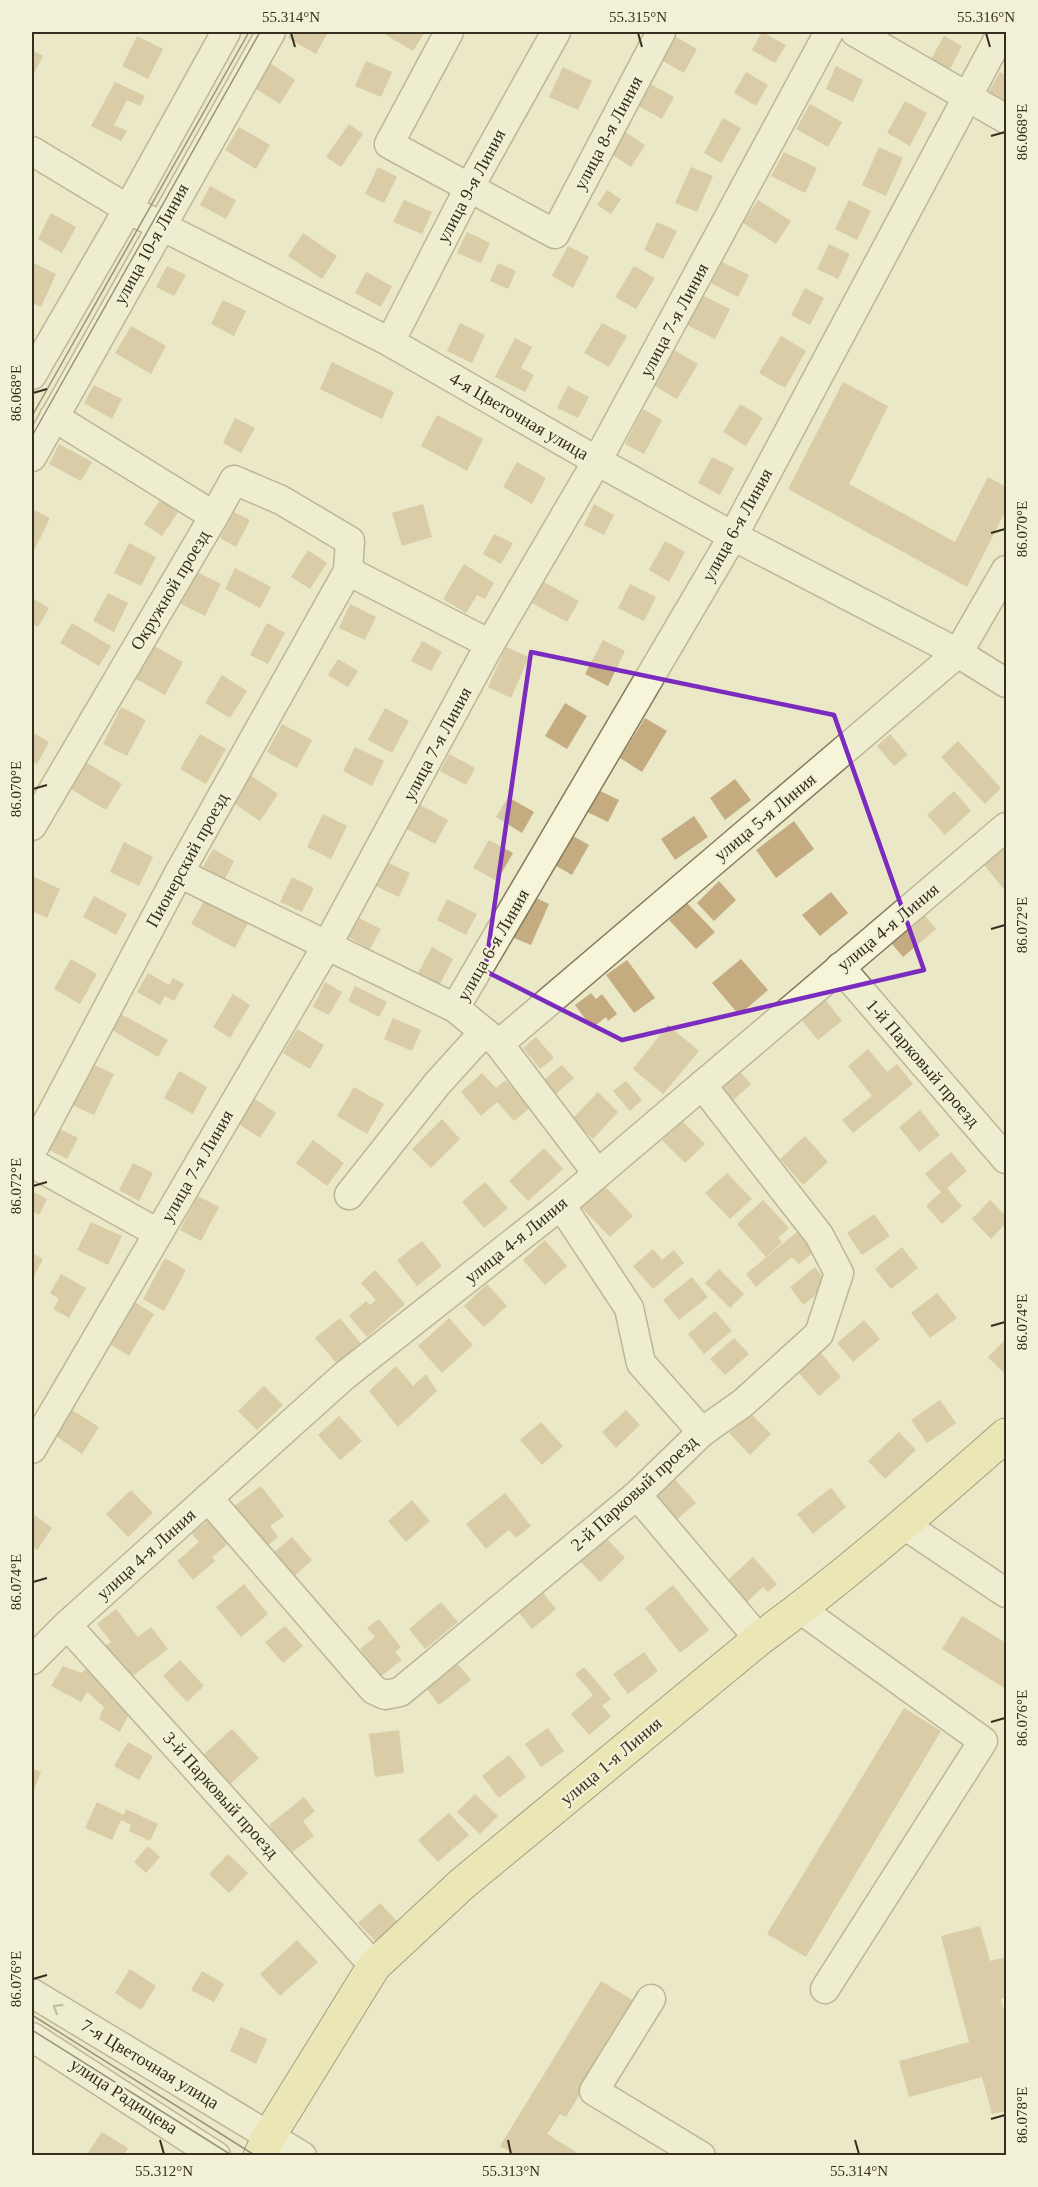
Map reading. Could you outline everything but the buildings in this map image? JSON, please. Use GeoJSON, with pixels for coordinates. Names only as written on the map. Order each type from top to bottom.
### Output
{"type":"FeatureCollection","features":[{"type":"Feature","properties":{"kind":"main road","name":"улица 1-я Линия"},"geometry":{"type":"LineString","coordinates":[[264,2146],[374,1966],[462,1884],[759,1639],[800,1609],[903,1524],[1006,1435]]}},
{"type":"Feature","properties":{"kind":"street","name":"улица 10-я Линия"},"geometry":{"type":"LineString","coordinates":[[32,375],[128,209],[226,32]]}},
{"type":"Feature","properties":{"kind":"street","name":"улица 10-я Линия"},"geometry":{"type":"LineString","coordinates":[[32,457],[271,32]]}},
{"type":"Feature","properties":{"kind":"street"},"geometry":{"type":"LineString","coordinates":[[449,32],[389,144],[469,188]]}},
{"type":"Feature","properties":{"kind":"street","name":"улица 9-я Линия"},"geometry":{"type":"LineString","coordinates":[[390,342],[469,188],[556,32]]}},
{"type":"Feature","properties":{"kind":"street","name":"улица 8-я Линия"},"geometry":{"type":"LineString","coordinates":[[469,188],[555,234],[661,32]]}},
{"type":"Feature","properties":{"kind":"street","name":"улица 7-я Линия"},"geometry":{"type":"LineString","coordinates":[[32,1449],[326,947],[490,644],[597,461],[829,32]]}},
{"type":"Feature","properties":{"kind":"street"},"geometry":{"type":"LineString","coordinates":[[855,32],[968,95],[1006,119]]}},
{"type":"Feature","properties":{"kind":"street","name":"улица 6-я Линия"},"geometry":{"type":"LineString","coordinates":[[456,1008],[733,536],[1002,32]]}},
{"type":"Feature","properties":{"kind":"street","name":"4-я Цветочная улица"},"geometry":{"type":"LineString","coordinates":[[32,151],[128,209],[390,342],[597,461],[733,536],[958,653],[1006,683]]}},
{"type":"Feature","properties":{"kind":"street","name":"Окружной проезд"},"geometry":{"type":"LineString","coordinates":[[32,826],[39,794],[214,516],[54,417]]}},
{"type":"Feature","properties":{"kind":"street"},"geometry":{"type":"LineString","coordinates":[[214,516],[234,480],[281,500],[350,541],[348,571],[490,644]]}},
{"type":"Feature","properties":{"kind":"street","name":"улица 5-я Линия"},"geometry":{"type":"LineString","coordinates":[[349,1195],[437,1084],[958,653],[1006,570]]}},
{"type":"Feature","properties":{"kind":"street","name":"Пионерский проезд"},"geometry":{"type":"LineString","coordinates":[[32,1151],[179,873],[348,571]]}},
{"type":"Feature","properties":{"kind":"street","name":"улица 4-я Линия"},"geometry":{"type":"LineString","coordinates":[[32,1660],[67,1624],[344,1376],[561,1205],[1006,827]]}},
{"type":"Feature","properties":{"kind":"street"},"geometry":{"type":"LineString","coordinates":[[179,873],[326,947],[456,1008],[491,1038],[597,1173]]}},
{"type":"Feature","properties":{"kind":"street","name":"1-й Парковый проезд"},"geometry":{"type":"LineString","coordinates":[[840,967],[1006,1159]]}},
{"type":"Feature","properties":{"kind":"street","name":"2-й Парковый проезд"},"geometry":{"type":"LineString","coordinates":[[208,1498],[374,1690],[385,1695],[400,1692],[637,1495],[702,1432],[743,1403],[819,1334],[839,1273],[819,1235],[702,1084]]}},
{"type":"Feature","properties":{"kind":"street"},"geometry":{"type":"LineString","coordinates":[[32,1163],[158,1233]]}},
{"type":"Feature","properties":{"kind":"street"},"geometry":{"type":"LineString","coordinates":[[561,1205],[629,1308],[640,1363],[702,1432]]}},
{"type":"Feature","properties":{"kind":"street"},"geometry":{"type":"LineString","coordinates":[[637,1495],[759,1639]]}},
{"type":"Feature","properties":{"kind":"street"},"geometry":{"type":"LineString","coordinates":[[903,1524],[1006,1593]]}},
{"type":"Feature","properties":{"kind":"street"},"geometry":{"type":"LineString","coordinates":[[800,1609],[983,1741],[825,1989]]}},
{"type":"Feature","properties":{"kind":"street","name":"3-й Парковый проезд"},"geometry":{"type":"LineString","coordinates":[[67,1624],[374,1966]]}},
{"type":"Feature","properties":{"kind":"street","name":"7-я Цветочная улица"},"geometry":{"type":"LineString","coordinates":[[32,1993],[264,2146]]}},
{"type":"Feature","properties":{"kind":"street"},"geometry":{"type":"LineString","coordinates":[[651,1999],[594,2091],[701,2156]]}},
{"type":"Feature","properties":{"kind":"street","name":"улица Радищева"},"geometry":{"type":"LineString","coordinates":[[35,2044],[216,2156]]}},
{"type":"Feature","properties":{"kind":"street"},"geometry":{"type":"LineString","coordinates":[[264,2146],[302,2156]]}},
{"type":"Feature","properties":{"kind":"highlighted area"},"geometry":{"type":"Polygon","coordinates":[[[531,652],[834,715],[924,970],[622,1040],[485,971],[531,652]]]}},
{"type":"Feature","properties":{"kind":"tram line"},"geometry":{"type":"LineString","coordinates":[[32,416],[249,32]]}},
{"type":"Feature","properties":{"kind":"tram line"},"geometry":{"type":"LineString","coordinates":[[32,436],[260,32]]}},
{"type":"Feature","properties":{"kind":"tram line"},"geometry":{"type":"LineString","coordinates":[[32,2015],[256,2156]]}},
{"type":"Feature","properties":{"kind":"tram line"},"geometry":{"type":"LineString","coordinates":[[32,2030],[233,2156]]}}]}
